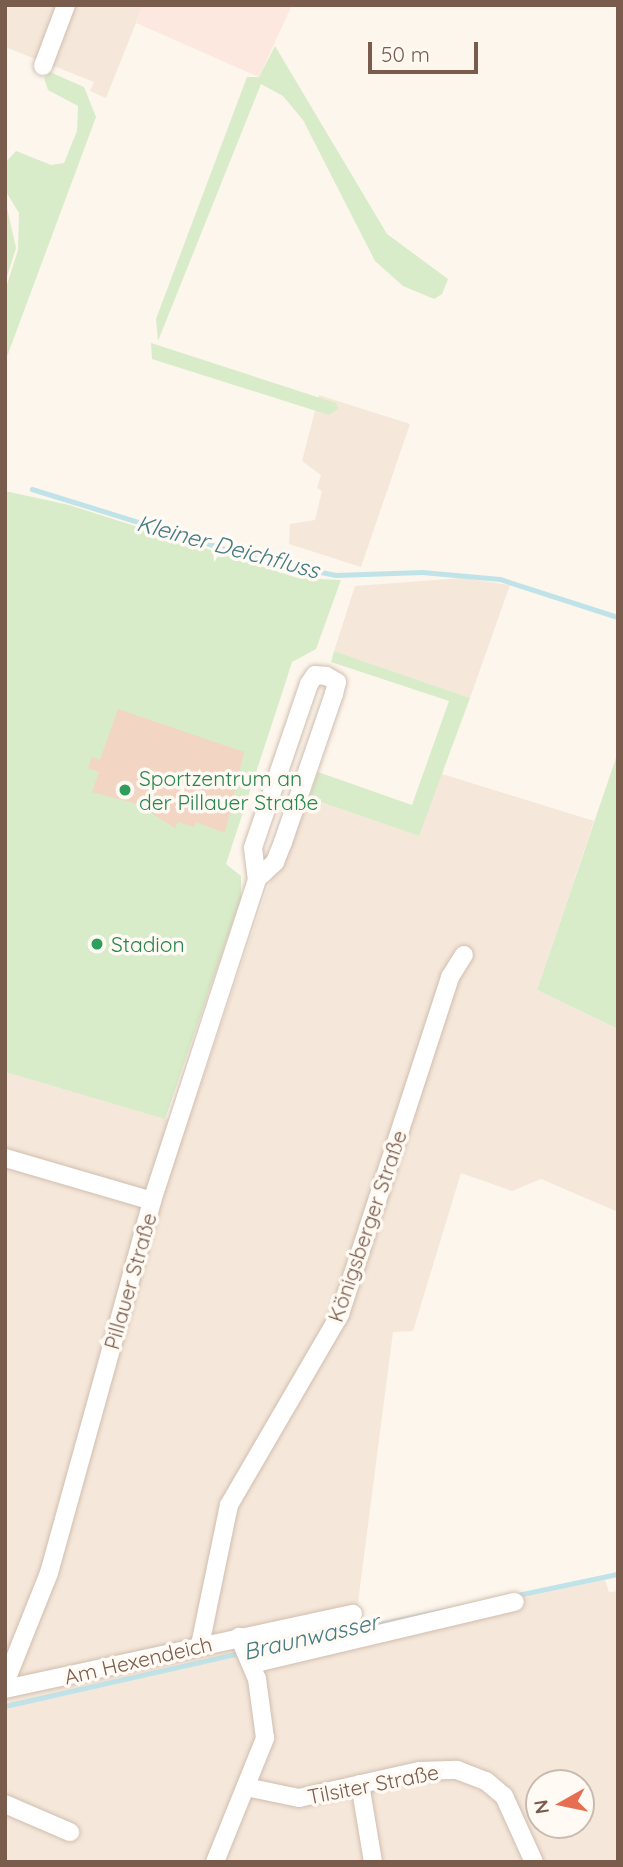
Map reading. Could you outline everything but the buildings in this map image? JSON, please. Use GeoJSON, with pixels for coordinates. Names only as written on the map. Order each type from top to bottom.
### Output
{"type":"FeatureCollection","features":[{"type":"Feature","properties":{"kind":"street"},"geometry":{"type":"LineString","coordinates":[[43,66],[66,5]]}},
{"type":"Feature","properties":{"kind":"street","name":"Pillauer Straße"},"geometry":{"type":"LineString","coordinates":[[5,1683],[49,1573],[152,1200],[257,879],[253,848],[309,684],[315,675],[326,676],[337,682],[334,694],[275,862],[257,879]]}},
{"type":"Feature","properties":{"kind":"street","name":"Königsberger Straße"},"geometry":{"type":"LineString","coordinates":[[200,1645],[229,1505],[340,1314],[450,977],[464,955]]}},
{"type":"Feature","properties":{"kind":"street"},"geometry":{"type":"LineString","coordinates":[[5,1158],[152,1200]]}},
{"type":"Feature","properties":{"kind":"street"},"geometry":{"type":"LineString","coordinates":[[252,1664],[515,1602]]}},
{"type":"Feature","properties":{"kind":"street","name":"Am Hexendeich"},"geometry":{"type":"LineString","coordinates":[[5,1689],[200,1645],[242,1641],[353,1614]]}},
{"type":"Feature","properties":{"kind":"street"},"geometry":{"type":"LineString","coordinates":[[215,1862],[265,1738],[252,1664],[242,1641]]}},
{"type":"Feature","properties":{"kind":"street","name":"Tilsiter Straße"},"geometry":{"type":"LineString","coordinates":[[246,1787],[299,1798],[438,1769],[475,1776],[513,1807],[534,1862]]}},
{"type":"Feature","properties":{"kind":"street"},"geometry":{"type":"LineString","coordinates":[[360,1784],[373,1862]]}},
{"type":"Feature","properties":{"kind":"street"},"geometry":{"type":"LineString","coordinates":[[5,1804],[70,1832]]}},
{"type":"Feature","properties":{"kind":"shaded area"},"geometry":{"type":"Polygon","coordinates":[[[5,5],[143,5],[106,98],[90,91],[94,82],[5,47],[5,5]]]}},
{"type":"Feature","properties":{"kind":"shaded area"},"geometry":{"type":"Polygon","coordinates":[[[143,5],[292,5],[259,77],[136,23],[143,5]]]}},
{"type":"Feature","properties":{"kind":"shaded area"},"geometry":{"type":"Polygon","coordinates":[[[319,395],[410,424],[361,567],[289,544],[290,524],[315,520],[322,491],[317,488],[321,475],[302,461],[319,395]]]}},
{"type":"Feature","properties":{"kind":"shaded area"},"geometry":{"type":"Polygon","coordinates":[[[462,578],[510,585],[470,698],[334,651],[355,586],[462,578]]]}},
{"type":"Feature","properties":{"kind":"shaded area"},"geometry":{"type":"Polygon","coordinates":[[[439,773],[594,821],[537,990],[618,1029],[618,1212],[541,1179],[512,1191],[461,1173],[413,1331],[393,1332],[354,1633],[480,1602],[605,1580],[609,1592],[618,1591],[618,1862],[5,1862],[5,1072],[187,1125],[267,890],[309,798],[419,836],[439,773]]]}},
{"type":"Feature","properties":{"kind":"green space"},"geometry":{"type":"Polygon","coordinates":[[[275,46],[387,234],[448,279],[442,294],[434,299],[403,286],[375,261],[303,120],[283,96],[261,84],[158,341],[156,319],[247,77],[259,77],[275,46]]]}},
{"type":"Feature","properties":{"kind":"green space"},"geometry":{"type":"Polygon","coordinates":[[[50,72],[84,87],[96,117],[5,362],[5,291],[18,250],[19,213],[5,190],[5,163],[16,151],[51,165],[64,163],[77,131],[78,106],[48,90],[44,78],[50,72]]]}},
{"type":"Feature","properties":{"kind":"green space"},"geometry":{"type":"Polygon","coordinates":[[[5,199],[16,248],[5,283],[5,199]]]}},
{"type":"Feature","properties":{"kind":"green space"},"geometry":{"type":"Polygon","coordinates":[[[151,343],[336,403],[338,409],[329,415],[152,359],[151,343]]]}},
{"type":"Feature","properties":{"kind":"green space","name":"Sportzentrum an der Pillauer Straße"},"geometry":{"type":"Polygon","coordinates":[[[5,491],[69,505],[298,578],[341,580],[316,649],[292,662],[226,864],[241,876],[241,898],[165,1119],[5,1072],[5,491]]]}},
{"type":"Feature","properties":{"kind":"green space"},"geometry":{"type":"Polygon","coordinates":[[[334,651],[470,698],[419,836],[309,798],[318,772],[412,805],[449,701],[331,662],[334,651]]]}},
{"type":"Feature","properties":{"kind":"green space"},"geometry":{"type":"Polygon","coordinates":[[[618,752],[618,1029],[537,990],[618,752]]]}},
{"type":"Feature","properties":{"kind":"waterway","name":"Kleiner Deichfluss"},"geometry":{"type":"LineString","coordinates":[[32,489],[261,560],[336,575],[422,572],[500,579],[618,617]]}},
{"type":"Feature","properties":{"kind":"waterway","name":"Braunwasser"},"geometry":{"type":"LineString","coordinates":[[249,1651],[618,1574]]}},
{"type":"Feature","properties":{"kind":"waterway","name":"Braunwasser"},"geometry":{"type":"LineString","coordinates":[[5,1706],[240,1653]]}},
{"type":"Feature","properties":{"kind":"place","name":"Sportzentrum an der Pillauer Straße"},"geometry":{"type":"Point","coordinates":[125,790]}},
{"type":"Feature","properties":{"kind":"place","name":"Stadion"},"geometry":{"type":"Point","coordinates":[97,944]}}]}
